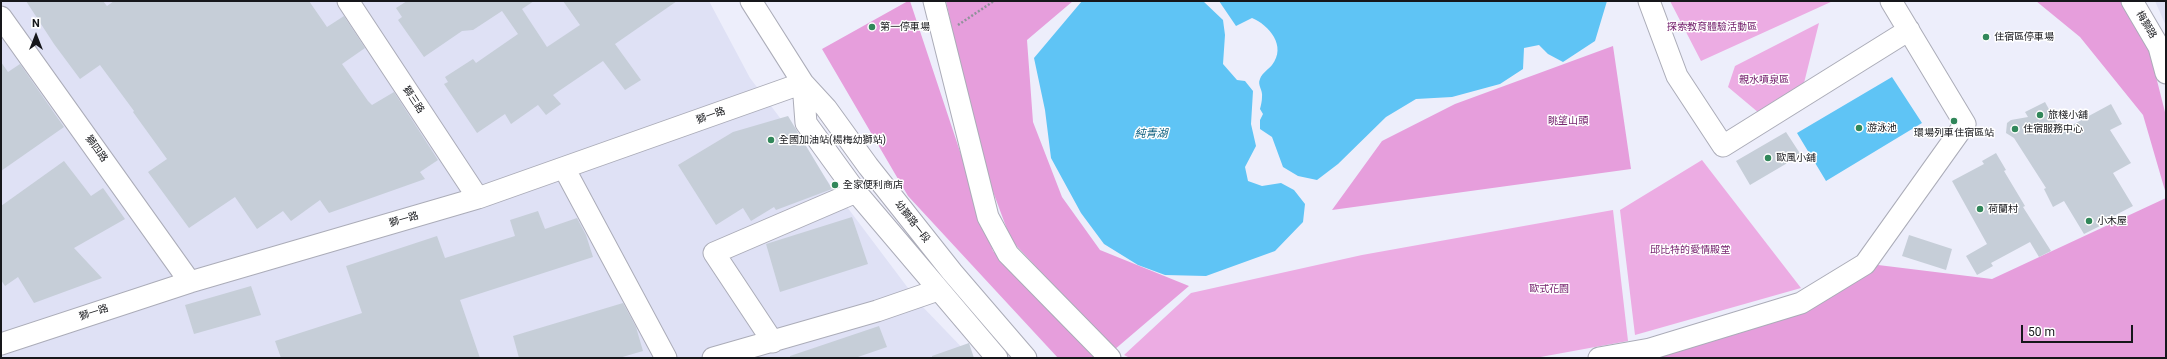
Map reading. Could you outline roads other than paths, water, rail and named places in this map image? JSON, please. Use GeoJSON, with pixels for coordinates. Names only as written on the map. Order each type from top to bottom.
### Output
{"type":"FeatureCollection","features":[{"type":"Feature","properties":{"kind":"street","name":"獅三路"},"geometry":{"type":"LineString","coordinates":[[348,1],[478,198]]}},
{"type":"Feature","properties":{"kind":"street","name":"幼獅路一段"},"geometry":{"type":"LineString","coordinates":[[751,1],[803,83],[826,108],[868,166],[952,272],[1026,358]]}},
{"type":"Feature","properties":{"kind":"street"},"geometry":{"type":"LineString","coordinates":[[934,1],[988,217],[1008,254],[1110,358]]}},
{"type":"Feature","properties":{"kind":"street"},"geometry":{"type":"LineString","coordinates":[[1649,1],[1677,76],[1723,146],[1909,30]]}},
{"type":"Feature","properties":{"kind":"street"},"geometry":{"type":"LineString","coordinates":[[1599,358],[1650,349],[1801,303],[1865,264],[1965,124],[1891,1]]}},
{"type":"Feature","properties":{"kind":"street","name":"梅獅路"},"geometry":{"type":"LineString","coordinates":[[2132,1],[2159,47],[2166,73]]}},
{"type":"Feature","properties":{"kind":"street","name":"獅四路"},"geometry":{"type":"LineString","coordinates":[[1,16],[190,282]]}},
{"type":"Feature","properties":{"kind":"street","name":"獅一路"},"geometry":{"type":"LineString","coordinates":[[1,344],[190,282],[478,198],[803,83]]}},
{"type":"Feature","properties":{"kind":"street","name":"幼獅路一段"},"geometry":{"type":"LineString","coordinates":[[803,83],[806,123],[856,192],[997,358]]}},
{"type":"Feature","properties":{"kind":"street"},"geometry":{"type":"LineString","coordinates":[[564,168],[666,358]]}},
{"type":"Feature","properties":{"kind":"street"},"geometry":{"type":"LineString","coordinates":[[773,342],[714,253],[856,192]]}},
{"type":"Feature","properties":{"kind":"street"},"geometry":{"type":"LineString","coordinates":[[713,358],[877,311],[938,290]]}},
{"type":"Feature","properties":{"kind":"water","name":"純青湖"},"geometry":{"type":"Polygon","coordinates":[[[1082,1],[1203,1],[1223,20],[1225,35],[1223,64],[1237,80],[1245,81],[1253,91],[1251,124],[1256,146],[1245,167],[1248,181],[1262,186],[1281,183],[1294,190],[1305,204],[1303,222],[1275,251],[1206,276],[1165,275],[1138,265],[1104,244],[1081,213],[1051,158],[1045,110],[1034,58],[1082,1]]]}},
{"type":"Feature","properties":{"kind":"water"},"geometry":{"type":"Polygon","coordinates":[[[1219,1],[1607,1],[1595,41],[1563,62],[1548,54],[1539,45],[1524,48],[1523,69],[1500,84],[1452,97],[1416,99],[1386,117],[1338,164],[1317,180],[1298,176],[1283,167],[1272,137],[1260,129],[1260,120],[1263,114],[1260,109],[1262,94],[1259,81],[1276,58],[1278,51],[1274,37],[1270,31],[1252,18],[1236,26],[1219,1]]]}},
{"type":"Feature","properties":{"kind":"water","name":"游泳池"},"geometry":{"type":"Polygon","coordinates":[[[1892,77],[1922,123],[1826,181],[1797,133],[1892,77]]]}},
{"type":"Feature","properties":{"kind":"place","name":"第一停車場"},"geometry":{"type":"Point","coordinates":[872,27]}},
{"type":"Feature","properties":{"kind":"place","name":"住宿區停車場"},"geometry":{"type":"Point","coordinates":[1986,37]}},
{"type":"Feature","properties":{"kind":"place","name":"旅棧小舖"},"geometry":{"type":"Point","coordinates":[2040,115]}},
{"type":"Feature","properties":{"kind":"place","name":"環場列車住宿區站"},"geometry":{"type":"Point","coordinates":[1954,121]}},
{"type":"Feature","properties":{"kind":"place","name":"游泳池"},"geometry":{"type":"Point","coordinates":[1859,128]}},
{"type":"Feature","properties":{"kind":"place","name":"住宿服務中心"},"geometry":{"type":"Point","coordinates":[2015,129]}},
{"type":"Feature","properties":{"kind":"place","name":"全國加油站(楊梅幼獅站)"},"geometry":{"type":"Point","coordinates":[771,140]}},
{"type":"Feature","properties":{"kind":"place","name":"歐風小舖"},"geometry":{"type":"Point","coordinates":[1768,158]}},
{"type":"Feature","properties":{"kind":"place","name":"全家便利商店"},"geometry":{"type":"Point","coordinates":[835,185]}},
{"type":"Feature","properties":{"kind":"place","name":"荷蘭村"},"geometry":{"type":"Point","coordinates":[1980,209]}},
{"type":"Feature","properties":{"kind":"place","name":"小木屋"},"geometry":{"type":"Point","coordinates":[2089,221]}},
{"type":"Feature","properties":{"kind":"park label","name":"探索教育體驗活動區"},"geometry":{"type":"Point","coordinates":[1712,27]}},
{"type":"Feature","properties":{"kind":"park label","name":"親水噴泉區"},"geometry":{"type":"Point","coordinates":[1764,80]}},
{"type":"Feature","properties":{"kind":"park label","name":"眺望山頭"},"geometry":{"type":"Point","coordinates":[1568,121]}},
{"type":"Feature","properties":{"kind":"park label","name":"邱比特的愛情殿堂"},"geometry":{"type":"Point","coordinates":[1690,250]}},
{"type":"Feature","properties":{"kind":"park label","name":"歐式花園"},"geometry":{"type":"Point","coordinates":[1549,289]}}]}
